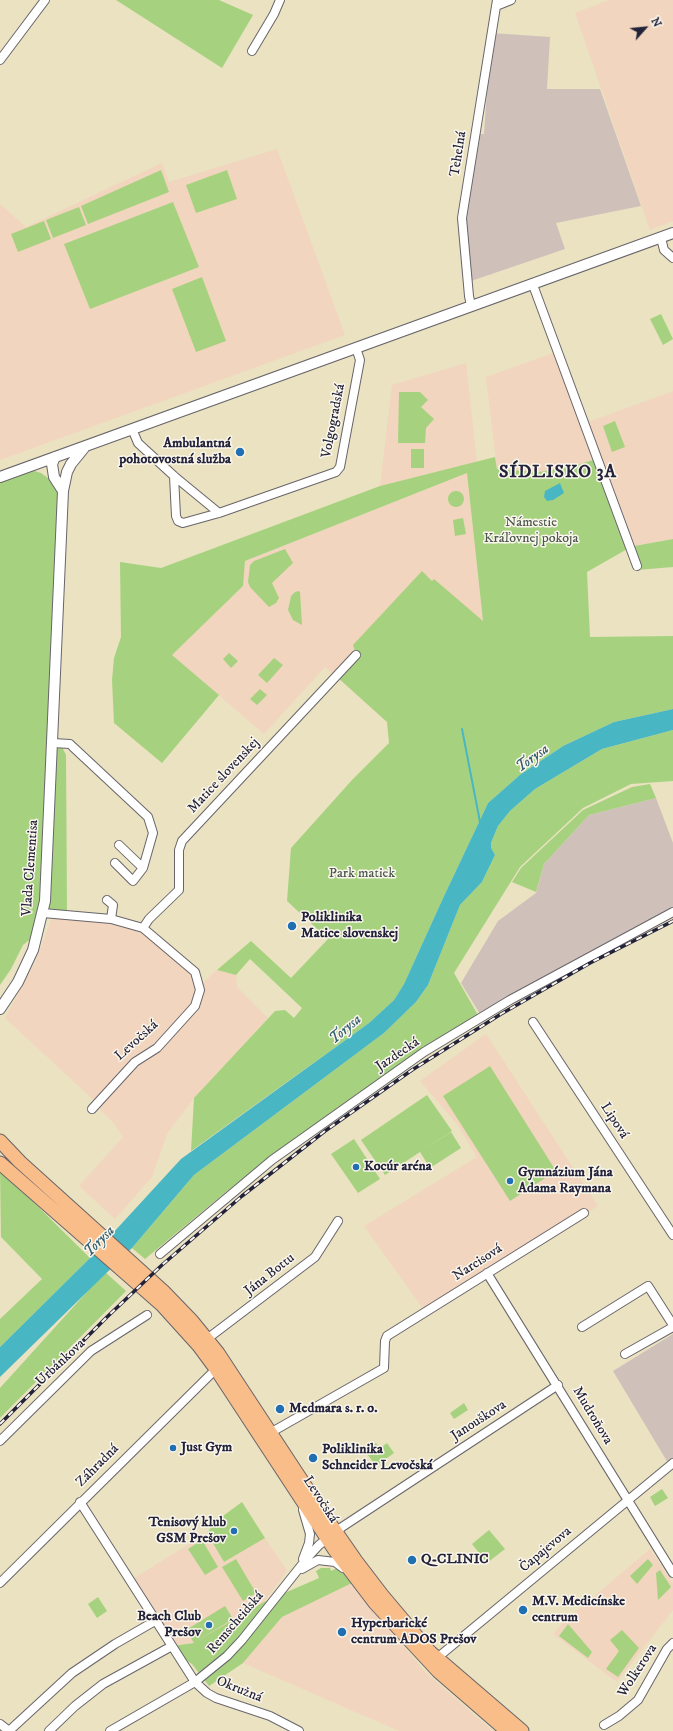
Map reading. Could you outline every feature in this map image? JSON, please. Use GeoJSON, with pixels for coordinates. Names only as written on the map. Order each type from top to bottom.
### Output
{"type":"FeatureCollection","features":[{"type":"Feature","properties":{"kind":"main road"},"geometry":{"type":"LineString","coordinates":[[2,1142],[95,1237]]}},
{"type":"Feature","properties":{"kind":"main road"},"geometry":{"type":"LineString","coordinates":[[0,1163],[95,1237],[129,1267]]}},
{"type":"Feature","properties":{"kind":"main road","name":"Levočská"},"geometry":{"type":"LineString","coordinates":[[129,1267],[163,1291],[208,1339],[270,1433],[355,1579],[424,1658],[507,1731]]}},
{"type":"Feature","properties":{"kind":"main road","name":"Levočská"},"geometry":{"type":"LineString","coordinates":[[129,1267],[199,1346],[216,1369],[290,1482],[331,1536],[437,1658],[522,1731]]}},
{"type":"Feature","properties":{"kind":"street"},"geometry":{"type":"LineString","coordinates":[[0,60],[45,0]]}},
{"type":"Feature","properties":{"kind":"street"},"geometry":{"type":"LineString","coordinates":[[252,51],[274,14],[280,0]]}},
{"type":"Feature","properties":{"kind":"street","name":"Tehelná"},"geometry":{"type":"LineString","coordinates":[[471,306],[462,218],[497,3],[511,0]]}},
{"type":"Feature","properties":{"kind":"street"},"geometry":{"type":"LineString","coordinates":[[0,477],[673,233]]}},
{"type":"Feature","properties":{"kind":"street"},"geometry":{"type":"LineString","coordinates":[[661,238],[664,250],[673,258]]}},
{"type":"Feature","properties":{"kind":"street"},"geometry":{"type":"LineString","coordinates":[[534,284],[636,566]]}},
{"type":"Feature","properties":{"kind":"street","name":"Volgogradská"},"geometry":{"type":"LineString","coordinates":[[174,476],[176,516],[178,521],[183,523],[219,513],[334,473],[340,467],[360,360],[356,348]]}},
{"type":"Feature","properties":{"kind":"street"},"geometry":{"type":"LineString","coordinates":[[132,429],[136,441],[174,476],[219,513]]}},
{"type":"Feature","properties":{"kind":"street","name":"Vlada Clementisa"},"geometry":{"type":"LineString","coordinates":[[0,1009],[18,982],[33,950],[43,913],[53,743],[63,490],[67,472],[76,456],[91,444]]}},
{"type":"Feature","properties":{"kind":"street"},"geometry":{"type":"LineString","coordinates":[[55,457],[64,465],[67,472]]}},
{"type":"Feature","properties":{"kind":"street"},"geometry":{"type":"LineString","coordinates":[[54,478],[52,464],[55,457]]}},
{"type":"Feature","properties":{"kind":"street"},"geometry":{"type":"LineString","coordinates":[[29,467],[42,470],[54,478],[63,490]]}},
{"type":"Feature","properties":{"kind":"street","name":"Matice slovenskej"},"geometry":{"type":"LineString","coordinates":[[143,928],[149,919],[179,890],[179,850],[182,841],[356,655]]}},
{"type":"Feature","properties":{"kind":"street"},"geometry":{"type":"LineString","coordinates":[[53,743],[70,744],[148,817],[153,833],[143,868],[133,881],[115,864]]}},
{"type":"Feature","properties":{"kind":"street"},"geometry":{"type":"LineString","coordinates":[[119,845],[143,868]]}},
{"type":"Feature","properties":{"kind":"street"},"geometry":{"type":"LineString","coordinates":[[107,900],[113,905],[110,919]]}},
{"type":"Feature","properties":{"kind":"street","name":"Jazdecká"},"geometry":{"type":"LineString","coordinates":[[160,1254],[272,1160],[424,1052],[510,1000],[673,912]]}},
{"type":"Feature","properties":{"kind":"street"},"geometry":{"type":"LineString","coordinates":[[43,913],[110,919],[143,928]]}},
{"type":"Feature","properties":{"kind":"street","name":"Levočská"},"geometry":{"type":"LineString","coordinates":[[92,1109],[135,1062],[157,1048],[195,1006],[200,990],[195,972],[143,928]]}},
{"type":"Feature","properties":{"kind":"street","name":"Lipová"},"geometry":{"type":"LineString","coordinates":[[533,1022],[673,1235]]}},
{"type":"Feature","properties":{"kind":"street","name":"Narcisová"},"geometry":{"type":"LineString","coordinates":[[270,1433],[384,1368],[385,1341],[387,1336],[584,1213]]}},
{"type":"Feature","properties":{"kind":"street","name":"Jána Bottu"},"geometry":{"type":"LineString","coordinates":[[208,1339],[315,1256],[338,1221]]}},
{"type":"Feature","properties":{"kind":"street","name":"Mudroňova"},"geometry":{"type":"LineString","coordinates":[[487,1273],[558,1385],[673,1573]]}},
{"type":"Feature","properties":{"kind":"street"},"geometry":{"type":"LineString","coordinates":[[582,1326],[648,1286],[673,1326],[625,1354]]}},
{"type":"Feature","properties":{"kind":"street","name":"Urbánkova"},"geometry":{"type":"LineString","coordinates":[[0,1441],[91,1351],[147,1315]]}},
{"type":"Feature","properties":{"kind":"street","name":"Záhradná"},"geometry":{"type":"LineString","coordinates":[[0,1583],[80,1502],[216,1369]]}},
{"type":"Feature","properties":{"kind":"street","name":"Janouškova"},"geometry":{"type":"LineString","coordinates":[[331,1536],[558,1385]]}},
{"type":"Feature","properties":{"kind":"street","name":"Čapajevova"},"geometry":{"type":"LineString","coordinates":[[437,1658],[673,1463]]}},
{"type":"Feature","properties":{"kind":"street","name":"Remscheidská"},"geometry":{"type":"LineString","coordinates":[[195,1682],[227,1656],[242,1640],[291,1577],[305,1556],[310,1534],[305,1515],[290,1482]]}},
{"type":"Feature","properties":{"kind":"street"},"geometry":{"type":"LineString","coordinates":[[80,1502],[195,1682]]}},
{"type":"Feature","properties":{"kind":"street","name":"Remscheidská"},"geometry":{"type":"LineString","coordinates":[[291,1577],[331,1536]]}},
{"type":"Feature","properties":{"kind":"street","name":"Remscheidská"},"geometry":{"type":"LineString","coordinates":[[291,1577],[308,1564],[318,1560],[327,1560],[336,1562],[355,1579]]}},
{"type":"Feature","properties":{"kind":"street"},"geometry":{"type":"LineString","coordinates":[[0,1724],[9,1731],[72,1673],[115,1644],[155,1621]]}},
{"type":"Feature","properties":{"kind":"street","name":"Wolkerova"},"geometry":{"type":"LineString","coordinates":[[604,1725],[628,1709],[638,1700],[667,1649],[673,1643]]}},
{"type":"Feature","properties":{"kind":"street"},"geometry":{"type":"LineString","coordinates":[[49,1731],[74,1706],[103,1684],[172,1646]]}},
{"type":"Feature","properties":{"kind":"street","name":"Okružná"},"geometry":{"type":"LineString","coordinates":[[110,1731],[195,1682],[216,1698],[270,1716],[299,1731]]}},
{"type":"Feature","properties":{"kind":"shaded area"},"geometry":{"type":"Polygon","coordinates":[[[609,0],[673,0],[673,221],[650,230],[575,13],[609,0]]]}},
{"type":"Feature","properties":{"kind":"shaded area"},"geometry":{"type":"Polygon","coordinates":[[[491,33],[550,37],[547,89],[600,89],[641,206],[556,223],[565,249],[471,281],[465,221],[480,134],[484,134],[491,33]]]}},
{"type":"Feature","properties":{"kind":"shaded area"},"geometry":{"type":"Polygon","coordinates":[[[277,149],[345,335],[0,460],[0,204],[26,227],[162,163],[169,182],[277,149]]]}},
{"type":"Feature","properties":{"kind":"shaded area"},"geometry":{"type":"Polygon","coordinates":[[[556,352],[583,424],[673,391],[673,539],[629,547],[596,459],[577,465],[539,472],[497,469],[486,377],[556,352]]]}},
{"type":"Feature","properties":{"kind":"shaded area"},"geometry":{"type":"Polygon","coordinates":[[[466,363],[477,462],[380,486],[392,385],[466,363]]]}},
{"type":"Feature","properties":{"kind":"shaded area"},"geometry":{"type":"Polygon","coordinates":[[[467,473],[483,622],[387,722],[325,667],[264,734],[172,655],[242,587],[245,561],[467,473]]]}},
{"type":"Feature","properties":{"kind":"shaded area"},"geometry":{"type":"Polygon","coordinates":[[[656,798],[673,843],[673,911],[480,1014],[461,983],[498,921],[536,893],[544,864],[589,815],[656,798]]]}},
{"type":"Feature","properties":{"kind":"shaded area"},"geometry":{"type":"Polygon","coordinates":[[[67,912],[143,926],[193,971],[196,989],[217,970],[236,975],[237,987],[268,1018],[194,1098],[167,1134],[152,1177],[115,1219],[79,1186],[123,1137],[113,1122],[101,1111],[100,1106],[5,1018],[35,963],[51,920],[67,912]]]}},
{"type":"Feature","properties":{"kind":"shaded area","name":"Gymnázium Jána Adama Raymana"},"geometry":{"type":"Polygon","coordinates":[[[486,1034],[598,1206],[426,1313],[364,1226],[477,1157],[457,1124],[420,1081],[486,1034]]]}},
{"type":"Feature","properties":{"kind":"shaded area"},"geometry":{"type":"Polygon","coordinates":[[[673,1334],[673,1459],[668,1463],[613,1371],[673,1334]]]}},
{"type":"Feature","properties":{"kind":"shaded area"},"geometry":{"type":"Polygon","coordinates":[[[207,1533],[224,1562],[265,1538],[287,1571],[264,1602],[197,1642],[172,1646],[131,1580],[207,1533]]]}},
{"type":"Feature","properties":{"kind":"shaded area"},"geometry":{"type":"Polygon","coordinates":[[[650,1549],[673,1584],[673,1610],[617,1682],[553,1634],[567,1619],[650,1549]]]}},
{"type":"Feature","properties":{"kind":"shaded area"},"geometry":{"type":"Polygon","coordinates":[[[352,1583],[425,1672],[493,1731],[399,1731],[243,1663],[282,1617],[352,1583]]]}},
{"type":"Feature","properties":{"kind":"green space"},"geometry":{"type":"Polygon","coordinates":[[[116,0],[219,0],[253,15],[222,68],[116,0]]]}},
{"type":"Feature","properties":{"kind":"green space"},"geometry":{"type":"Polygon","coordinates":[[[161,170],[169,192],[88,224],[81,206],[161,170]]]}},
{"type":"Feature","properties":{"kind":"green space"},"geometry":{"type":"Polygon","coordinates":[[[227,170],[237,199],[196,213],[186,185],[227,170]]]}},
{"type":"Feature","properties":{"kind":"green space"},"geometry":{"type":"Polygon","coordinates":[[[173,202],[199,267],[90,309],[64,244],[173,202]]]}},
{"type":"Feature","properties":{"kind":"green space"},"geometry":{"type":"Polygon","coordinates":[[[79,207],[86,225],[53,238],[46,220],[79,207]]]}},
{"type":"Feature","properties":{"kind":"green space"},"geometry":{"type":"Polygon","coordinates":[[[44,221],[51,239],[18,252],[11,234],[44,221]]]}},
{"type":"Feature","properties":{"kind":"green space"},"geometry":{"type":"Polygon","coordinates":[[[202,277],[226,341],[196,352],[172,289],[202,277]]]}},
{"type":"Feature","properties":{"kind":"green space"},"geometry":{"type":"Polygon","coordinates":[[[661,314],[673,339],[663,345],[650,319],[661,314]]]}},
{"type":"Feature","properties":{"kind":"green space"},"geometry":{"type":"Polygon","coordinates":[[[399,392],[420,392],[428,400],[421,407],[434,419],[426,428],[425,443],[398,443],[399,392]]]}},
{"type":"Feature","properties":{"kind":"green space"},"geometry":{"type":"Polygon","coordinates":[[[615,421],[625,447],[612,452],[603,426],[615,421]]]}},
{"type":"Feature","properties":{"kind":"green space"},"geometry":{"type":"Polygon","coordinates":[[[411,449],[424,449],[424,468],[411,468],[411,449]]]}},
{"type":"Feature","properties":{"kind":"green space"},"geometry":{"type":"Polygon","coordinates":[[[495,457],[497,469],[539,472],[577,465],[596,459],[629,547],[673,539],[673,567],[637,570],[629,548],[587,572],[590,637],[673,636],[673,709],[614,722],[563,746],[521,774],[488,803],[404,984],[394,1000],[369,1023],[191,1151],[194,1098],[275,1011],[285,1010],[294,1018],[302,1008],[250,959],[236,975],[217,970],[251,941],[291,978],[328,939],[287,901],[291,848],[352,780],[389,743],[387,722],[336,676],[356,655],[353,645],[422,571],[432,581],[434,579],[483,621],[467,473],[245,561],[243,586],[172,655],[219,695],[162,763],[114,723],[112,680],[114,658],[121,637],[120,562],[161,568],[380,486],[495,457]]]}},
{"type":"Feature","properties":{"kind":"green space"},"geometry":{"type":"Polygon","coordinates":[[[28,469],[41,473],[55,483],[60,490],[54,731],[66,755],[67,912],[37,909],[36,927],[33,937],[23,945],[11,969],[0,985],[0,474],[28,469]]]}},
{"type":"Feature","properties":{"kind":"green space"},"geometry":{"type":"Polygon","coordinates":[[[453,491],[459,491],[464,496],[462,505],[459,507],[453,507],[448,502],[448,496],[453,491]]]}},
{"type":"Feature","properties":{"kind":"green space"},"geometry":{"type":"Polygon","coordinates":[[[463,518],[466,534],[455,536],[453,520],[463,518]]]}},
{"type":"Feature","properties":{"kind":"green space"},"geometry":{"type":"Polygon","coordinates":[[[285,549],[293,563],[272,583],[279,598],[276,603],[269,607],[250,587],[248,582],[250,565],[254,561],[285,549]]]}},
{"type":"Feature","properties":{"kind":"green space"},"geometry":{"type":"Polygon","coordinates":[[[299,591],[302,625],[293,620],[288,610],[291,596],[295,592],[299,591]]]}},
{"type":"Feature","properties":{"kind":"green space"},"geometry":{"type":"Polygon","coordinates":[[[229,653],[238,661],[231,668],[223,659],[229,653]]]}},
{"type":"Feature","properties":{"kind":"green space"},"geometry":{"type":"Polygon","coordinates":[[[274,658],[283,665],[267,683],[258,675],[274,658]]]}},
{"type":"Feature","properties":{"kind":"green space"},"geometry":{"type":"Polygon","coordinates":[[[260,689],[267,695],[257,705],[250,699],[260,689]]]}},
{"type":"Feature","properties":{"kind":"green space"},"geometry":{"type":"Polygon","coordinates":[[[673,730],[673,781],[631,784],[583,808],[520,867],[454,973],[479,1017],[442,1038],[298,1136],[227,1191],[145,1259],[132,1248],[194,1175],[384,1033],[416,1002],[428,985],[460,905],[482,882],[495,855],[490,848],[491,843],[498,826],[510,811],[535,789],[602,749],[673,730]]]}},
{"type":"Feature","properties":{"kind":"green space"},"geometry":{"type":"Polygon","coordinates":[[[650,784],[656,798],[589,815],[544,864],[536,892],[512,882],[521,868],[583,810],[632,787],[650,784]]]}},
{"type":"Feature","properties":{"kind":"green space"},"geometry":{"type":"Polygon","coordinates":[[[490,1066],[556,1171],[510,1201],[443,1096],[490,1066]]]}},
{"type":"Feature","properties":{"kind":"green space"},"geometry":{"type":"Polygon","coordinates":[[[427,1095],[452,1131],[423,1150],[451,1132],[461,1148],[430,1168],[420,1152],[385,1175],[361,1140],[427,1095]]]}},
{"type":"Feature","properties":{"kind":"green space","name":"Kocúr aréna"},"geometry":{"type":"Polygon","coordinates":[[[354,1139],[380,1179],[358,1193],[331,1154],[354,1139]]]}},
{"type":"Feature","properties":{"kind":"green space"},"geometry":{"type":"Polygon","coordinates":[[[0,1169],[90,1258],[0,1347],[0,1319],[42,1279],[1,1237],[0,1169]]]}},
{"type":"Feature","properties":{"kind":"green space"},"geometry":{"type":"Polygon","coordinates":[[[105,1272],[126,1291],[0,1418],[0,1388],[105,1272]]]}},
{"type":"Feature","properties":{"kind":"green space"},"geometry":{"type":"Polygon","coordinates":[[[464,1403],[468,1410],[454,1419],[450,1413],[464,1403]]]}},
{"type":"Feature","properties":{"kind":"green space"},"geometry":{"type":"Polygon","coordinates":[[[376,1443],[380,1448],[387,1443],[394,1453],[376,1466],[365,1451],[376,1443]]]}},
{"type":"Feature","properties":{"kind":"green space"},"geometry":{"type":"Polygon","coordinates":[[[662,1489],[668,1498],[655,1506],[650,1497],[662,1489]]]}},
{"type":"Feature","properties":{"kind":"green space","name":"Tenisový klub GSM Prešov"},"geometry":{"type":"Polygon","coordinates":[[[242,1502],[265,1538],[224,1562],[207,1533],[213,1525],[212,1524],[242,1502]]]}},
{"type":"Feature","properties":{"kind":"green space"},"geometry":{"type":"Polygon","coordinates":[[[489,1530],[505,1549],[487,1563],[472,1544],[489,1530]]]}},
{"type":"Feature","properties":{"kind":"green space"},"geometry":{"type":"Polygon","coordinates":[[[202,1540],[218,1567],[205,1575],[188,1549],[202,1540]]]}},
{"type":"Feature","properties":{"kind":"green space"},"geometry":{"type":"Polygon","coordinates":[[[236,1559],[256,1593],[243,1601],[222,1567],[236,1559]]]}},
{"type":"Feature","properties":{"kind":"green space"},"geometry":{"type":"Polygon","coordinates":[[[648,1559],[653,1565],[637,1584],[630,1576],[648,1559]]]}},
{"type":"Feature","properties":{"kind":"green space"},"geometry":{"type":"Polygon","coordinates":[[[339,1567],[352,1583],[282,1617],[243,1663],[209,1686],[192,1664],[175,1653],[172,1646],[194,1643],[186,1630],[225,1606],[233,1619],[195,1642],[264,1602],[319,1578],[316,1571],[321,1568],[330,1568],[331,1571],[339,1567]]]}},
{"type":"Feature","properties":{"kind":"green space"},"geometry":{"type":"Polygon","coordinates":[[[660,1570],[671,1587],[658,1600],[656,1573],[660,1570]]]}},
{"type":"Feature","properties":{"kind":"green space"},"geometry":{"type":"Polygon","coordinates":[[[98,1597],[107,1611],[97,1618],[88,1604],[98,1597]]]}},
{"type":"Feature","properties":{"kind":"green space"},"geometry":{"type":"Polygon","coordinates":[[[568,1624],[592,1652],[588,1658],[559,1636],[568,1624]]]}},
{"type":"Feature","properties":{"kind":"green space"},"geometry":{"type":"Polygon","coordinates":[[[622,1630],[639,1648],[618,1677],[606,1669],[619,1651],[610,1640],[622,1630]]]}},
{"type":"Feature","properties":{"kind":"water"},"geometry":{"type":"Polygon","coordinates":[[[560,483],[564,493],[553,500],[547,501],[544,497],[545,491],[560,483]]]}},
{"type":"Feature","properties":{"kind":"water"},"geometry":{"type":"Polygon","coordinates":[[[673,709],[673,730],[602,749],[535,789],[510,811],[498,826],[491,843],[491,848],[495,855],[482,882],[460,905],[428,985],[416,1002],[384,1033],[194,1175],[132,1248],[0,1377],[0,1347],[90,1258],[181,1159],[369,1023],[394,1000],[404,984],[488,803],[521,774],[563,746],[614,722],[673,709]]]}},
{"type":"Feature","properties":{"kind":"waterway"},"geometry":{"type":"LineString","coordinates":[[462,729],[480,822]]}},
{"type":"Feature","properties":{"kind":"railway"},"geometry":{"type":"LineString","coordinates":[[0,1424],[107,1317],[162,1265],[242,1196],[325,1131],[412,1070],[501,1014],[590,963],[673,921]]}},
{"type":"Feature","properties":{"kind":"place","name":"Ambulantná pohotovostná služba"},"geometry":{"type":"Point","coordinates":[240,452]}},
{"type":"Feature","properties":{"kind":"place","name":"Poliklinika Matice slovenskej"},"geometry":{"type":"Point","coordinates":[292,926]}},
{"type":"Feature","properties":{"kind":"place","name":"Kocúr aréna"},"geometry":{"type":"Point","coordinates":[356,1167]}},
{"type":"Feature","properties":{"kind":"place","name":"Gymnázium Jána Adama Raymana"},"geometry":{"type":"Point","coordinates":[510,1181]}},
{"type":"Feature","properties":{"kind":"place","name":"Medmara s. r. o."},"geometry":{"type":"Point","coordinates":[280,1409]}},
{"type":"Feature","properties":{"kind":"place","name":"Just Gym"},"geometry":{"type":"Point","coordinates":[173,1448]}},
{"type":"Feature","properties":{"kind":"place","name":"Poliklinika Schneider Levočská"},"geometry":{"type":"Point","coordinates":[313,1458]}},
{"type":"Feature","properties":{"kind":"place","name":"Tenisový klub GSM Prešov"},"geometry":{"type":"Point","coordinates":[234,1531]}},
{"type":"Feature","properties":{"kind":"place","name":"Q-CLINIC"},"geometry":{"type":"Point","coordinates":[412,1560]}},
{"type":"Feature","properties":{"kind":"place","name":"M.V. Medicínske centrum"},"geometry":{"type":"Point","coordinates":[523,1610]}},
{"type":"Feature","properties":{"kind":"place","name":"Beach Club Prešov"},"geometry":{"type":"Point","coordinates":[209,1625]}},
{"type":"Feature","properties":{"kind":"place","name":"Hyperbarické centrum ADOS Prešov"},"geometry":{"type":"Point","coordinates":[342,1632]}},
{"type":"Feature","properties":{"kind":"district","name":"SÍDLISKO 3A"},"geometry":{"type":"Point","coordinates":[558,473]}},
{"type":"Feature","properties":{"kind":"park label","name":"Námestie Kráľovnej pokoja"},"geometry":{"type":"Point","coordinates":[531,532]}},
{"type":"Feature","properties":{"kind":"park label","name":"Park matiek"},"geometry":{"type":"Point","coordinates":[362,874]}},
{"type":"Feature","properties":{"kind":"water label","name":"Torysa"},"geometry":{"type":"Point","coordinates":[533,759]}},
{"type":"Feature","properties":{"kind":"water label","name":"Torysa"},"geometry":{"type":"Point","coordinates":[346,1030]}},
{"type":"Feature","properties":{"kind":"water label","name":"Torysa"},"geometry":{"type":"Point","coordinates":[100,1242]}}]}
